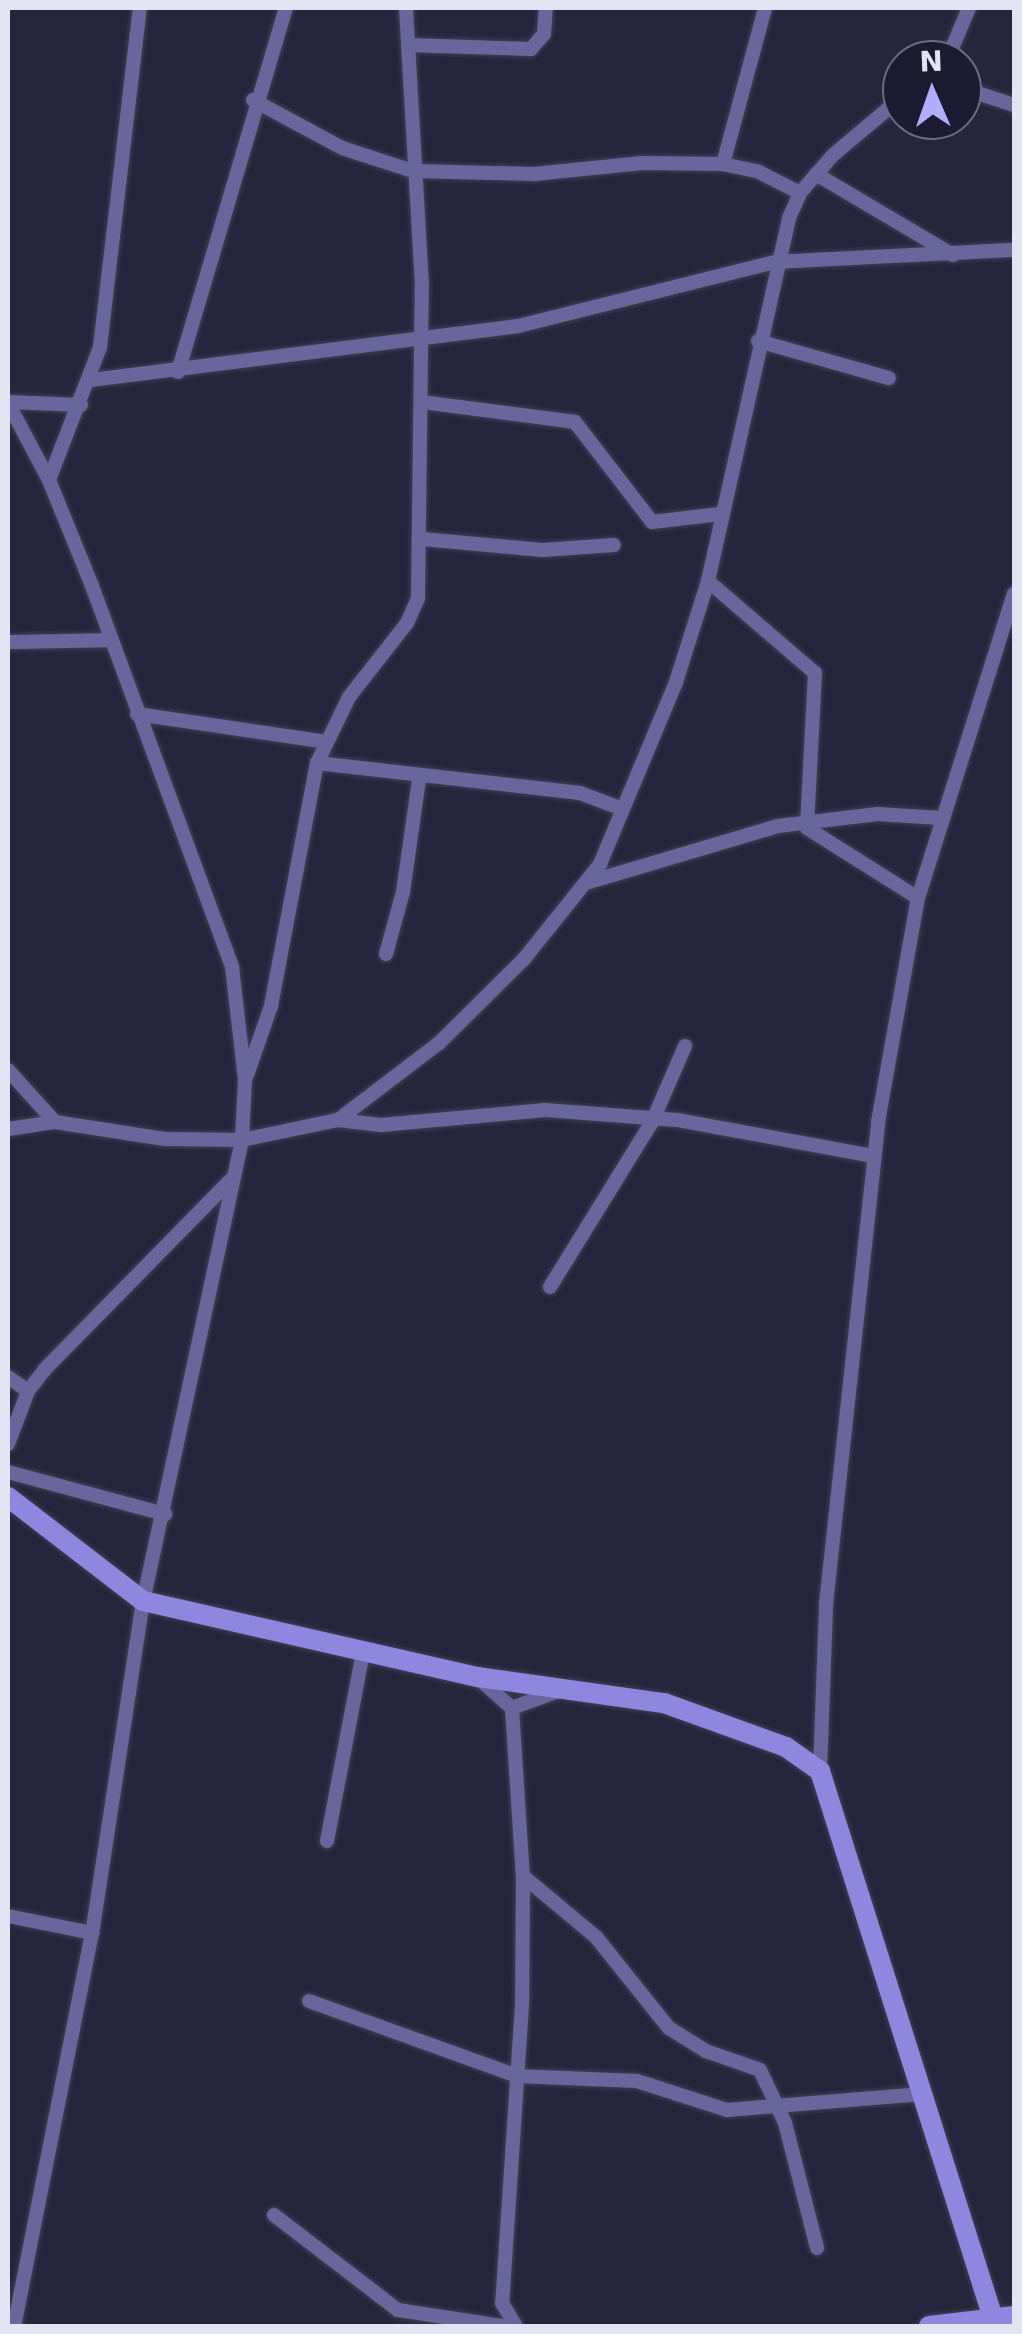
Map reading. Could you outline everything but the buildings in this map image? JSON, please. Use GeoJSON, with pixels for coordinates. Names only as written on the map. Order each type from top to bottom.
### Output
{"type":"FeatureCollection","features":[{"type":"Feature","properties":{"kind":"street"},"geometry":{"type":"LineString","coordinates":[[49,480],[91,380],[107,298],[140,8]]}},
{"type":"Feature","properties":{"kind":"street"},"geometry":{"type":"LineString","coordinates":[[178,372],[254,100],[286,8]]}},
{"type":"Feature","properties":{"kind":"street"},"geometry":{"type":"LineString","coordinates":[[246,1080],[266,1026],[317,763],[371,663],[414,612],[422,539],[422,402],[406,8]]}},
{"type":"Feature","properties":{"kind":"street"},"geometry":{"type":"LineString","coordinates":[[408,45],[531,49],[544,34],[546,8]]}},
{"type":"Feature","properties":{"kind":"street"},"geometry":{"type":"LineString","coordinates":[[723,164],[765,8]]}},
{"type":"Feature","properties":{"kind":"street"},"geometry":{"type":"LineString","coordinates":[[955,40],[969,8]]}},
{"type":"Feature","properties":{"kind":"street"},"geometry":{"type":"LineString","coordinates":[[982,95],[1014,105]]}},
{"type":"Feature","properties":{"kind":"street"},"geometry":{"type":"LineString","coordinates":[[254,100],[342,148],[413,171],[534,174],[632,164],[723,164],[757,171],[800,193]]}},
{"type":"Feature","properties":{"kind":"street"},"geometry":{"type":"LineString","coordinates":[[338,1120],[483,1002],[588,882],[676,682],[708,581],[775,262],[800,193],[882,115]]}},
{"type":"Feature","properties":{"kind":"street"},"geometry":{"type":"LineString","coordinates":[[816,174],[953,255]]}},
{"type":"Feature","properties":{"kind":"street"},"geometry":{"type":"LineString","coordinates":[[91,380],[419,341],[566,317],[775,262],[1014,250]]}},
{"type":"Feature","properties":{"kind":"street"},"geometry":{"type":"LineString","coordinates":[[758,340],[888,378]]}},
{"type":"Feature","properties":{"kind":"street"},"geometry":{"type":"LineString","coordinates":[[422,402],[576,422],[652,522],[720,514]]}},
{"type":"Feature","properties":{"kind":"street"},"geometry":{"type":"LineString","coordinates":[[8,403],[81,406]]}},
{"type":"Feature","properties":{"kind":"street"},"geometry":{"type":"LineString","coordinates":[[8,403],[49,480],[232,967],[244,1022],[246,1080],[242,1140],[165,1514],[143,1601],[92,1933],[14,2326]]}},
{"type":"Feature","properties":{"kind":"street"},"geometry":{"type":"LineString","coordinates":[[422,539],[543,550],[614,545]]}},
{"type":"Feature","properties":{"kind":"street"},"geometry":{"type":"LineString","coordinates":[[708,581],[815,673],[805,823]]}},
{"type":"Feature","properties":{"kind":"street"},"geometry":{"type":"LineString","coordinates":[[993,2318],[820,1771],[826,1604],[874,1156],[918,898],[1014,594]]}},
{"type":"Feature","properties":{"kind":"street"},"geometry":{"type":"LineString","coordinates":[[8,642],[110,640]]}},
{"type":"Feature","properties":{"kind":"street"},"geometry":{"type":"LineString","coordinates":[[137,714],[326,742]]}},
{"type":"Feature","properties":{"kind":"street"},"geometry":{"type":"LineString","coordinates":[[317,763],[418,779],[580,793],[620,808]]}},
{"type":"Feature","properties":{"kind":"street"},"geometry":{"type":"LineString","coordinates":[[386,954],[403,892],[418,779]]}},
{"type":"Feature","properties":{"kind":"street"},"geometry":{"type":"LineString","coordinates":[[588,882],[805,823],[876,814],[941,818]]}},
{"type":"Feature","properties":{"kind":"street"},"geometry":{"type":"LineString","coordinates":[[805,823],[918,898]]}},
{"type":"Feature","properties":{"kind":"street"},"geometry":{"type":"LineString","coordinates":[[244,1022],[266,1026]]}},
{"type":"Feature","properties":{"kind":"street"},"geometry":{"type":"LineString","coordinates":[[550,1287],[652,1122],[685,1046]]}},
{"type":"Feature","properties":{"kind":"street"},"geometry":{"type":"LineString","coordinates":[[8,1070],[55,1122]]}},
{"type":"Feature","properties":{"kind":"street"},"geometry":{"type":"LineString","coordinates":[[8,1130],[55,1122],[165,1139],[242,1140],[338,1120],[381,1125],[518,1109],[652,1122],[676,1120],[874,1156]]}},
{"type":"Feature","properties":{"kind":"street"},"geometry":{"type":"LineString","coordinates":[[8,1444],[28,1391],[180,1224],[231,1180]]}},
{"type":"Feature","properties":{"kind":"street"},"geometry":{"type":"LineString","coordinates":[[8,1377],[28,1391]]}},
{"type":"Feature","properties":{"kind":"street"},"geometry":{"type":"LineString","coordinates":[[8,1472],[165,1514]]}},
{"type":"Feature","properties":{"kind":"street"},"geometry":{"type":"LineString","coordinates":[[8,1497],[143,1601],[363,1654],[478,1677],[533,1680],[558,1691],[664,1703],[786,1747],[820,1771]]}},
{"type":"Feature","properties":{"kind":"street"},"geometry":{"type":"LineString","coordinates":[[327,1840],[363,1654]]}},
{"type":"Feature","properties":{"kind":"street"},"geometry":{"type":"LineString","coordinates":[[274,2216],[398,2310],[495,2325],[502,2303],[517,2076],[523,1876],[512,1708],[478,1677]]}},
{"type":"Feature","properties":{"kind":"street"},"geometry":{"type":"LineString","coordinates":[[512,1708],[558,1691]]}},
{"type":"Feature","properties":{"kind":"street"},"geometry":{"type":"LineString","coordinates":[[523,1876],[596,1937],[669,2028],[706,2051],[760,2070],[786,2123],[817,2248]]}},
{"type":"Feature","properties":{"kind":"street"},"geometry":{"type":"LineString","coordinates":[[8,1916],[92,1933]]}},
{"type":"Feature","properties":{"kind":"street"},"geometry":{"type":"LineString","coordinates":[[309,2001],[517,2076],[637,2081],[728,2110],[922,2094]]}},
{"type":"Feature","properties":{"kind":"street"},"geometry":{"type":"LineString","coordinates":[[502,2303],[516,2326]]}},
{"type":"Feature","properties":{"kind":"street"},"geometry":{"type":"LineString","coordinates":[[929,2326],[1014,2316]]}}]}
